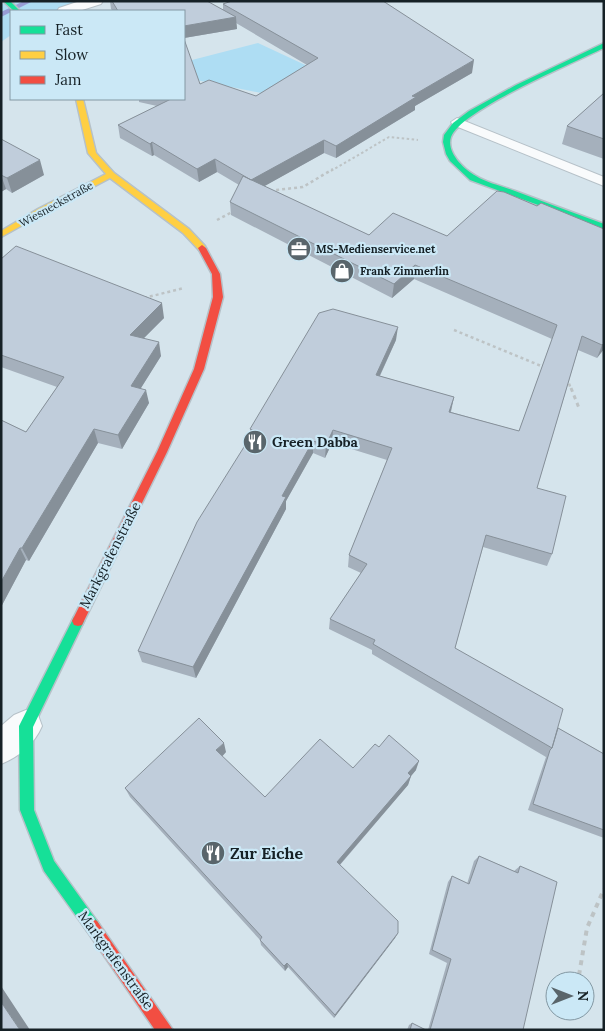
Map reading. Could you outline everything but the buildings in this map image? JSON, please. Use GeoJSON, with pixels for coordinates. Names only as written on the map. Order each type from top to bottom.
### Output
{"type":"FeatureCollection","features":[{"type":"Feature","properties":{"kind":"street"},"geometry":{"type":"LineString","coordinates":[[67,10],[96,1]]}},
{"type":"Feature","properties":{"kind":"street"},"geometry":{"type":"LineString","coordinates":[[604,45],[486,104],[456,122],[448,133],[446,143],[455,164],[473,178],[604,227]]}},
{"type":"Feature","properties":{"kind":"street","name":"Markgrafenstraße"},"geometry":{"type":"LineString","coordinates":[[79,100],[92,154],[111,175],[186,231],[205,251],[216,274],[218,297],[199,369],[162,452],[26,726],[27,810],[48,866],[165,1030]]}},
{"type":"Feature","properties":{"kind":"street","name":"Wiesneckstraße"},"geometry":{"type":"LineString","coordinates":[[1,235],[41,210],[111,175]]}},
{"type":"Feature","properties":{"kind":"street"},"geometry":{"type":"LineString","coordinates":[[1,748],[26,726]]}},
{"type":"Feature","properties":{"kind":"lane"},"geometry":{"type":"LineString","coordinates":[[456,122],[604,182]]}},
{"type":"Feature","properties":{"kind":"path"},"geometry":{"type":"LineString","coordinates":[[267,194],[276,190],[302,187],[389,137],[446,143]]}},
{"type":"Feature","properties":{"kind":"path"},"geometry":{"type":"LineString","coordinates":[[186,231],[218,220],[234,211]]}},
{"type":"Feature","properties":{"kind":"path"},"geometry":{"type":"LineString","coordinates":[[135,300],[189,287],[218,297]]}},
{"type":"Feature","properties":{"kind":"path"},"geometry":{"type":"LineString","coordinates":[[454,330],[552,371]]}},
{"type":"Feature","properties":{"kind":"path"},"geometry":{"type":"LineString","coordinates":[[560,375],[567,378],[579,408]]}},
{"type":"Feature","properties":{"kind":"path"},"geometry":{"type":"LineString","coordinates":[[580,971],[587,928],[604,889]]}},
{"type":"Feature","properties":{"kind":"shaded area"},"geometry":{"type":"Polygon","coordinates":[[[7,1],[82,1],[59,10],[10,10],[10,36],[1,42],[1,5],[7,1]]]}},
{"type":"Feature","properties":{"kind":"shaded area"},"geometry":{"type":"Polygon","coordinates":[[[258,43],[331,77],[291,99],[196,80],[188,64],[192,60],[258,43]]]}},
{"type":"Feature","properties":{"kind":"waterway"},"geometry":{"type":"LineString","coordinates":[[11,10],[30,1]]}},
{"type":"Feature","properties":{"kind":"waterway"},"geometry":{"type":"LineString","coordinates":[[1,15],[10,11]]}},
{"type":"Feature","properties":{"kind":"traffic: fast"},"geometry":{"type":"LineString","coordinates":[[6,1],[16,10]]}},
{"type":"Feature","properties":{"kind":"traffic: fast"},"geometry":{"type":"LineString","coordinates":[[604,45],[544,73],[493,100],[456,125],[448,135],[447,142],[447,148],[453,160],[473,178],[604,227]]}},
{"type":"Feature","properties":{"kind":"traffic: fast"},"geometry":{"type":"LineString","coordinates":[[78,621],[26,726],[27,810],[49,866],[92,926]]}},
{"type":"Feature","properties":{"kind":"traffic: slow"},"geometry":{"type":"LineString","coordinates":[[79,100],[92,153],[111,175],[186,231],[202,248]]}},
{"type":"Feature","properties":{"kind":"traffic: slow"},"geometry":{"type":"LineString","coordinates":[[1,235],[41,211],[111,175]]}},
{"type":"Feature","properties":{"kind":"traffic: jam"},"geometry":{"type":"LineString","coordinates":[[78,621],[162,452],[199,369],[218,297],[216,274],[202,248]]}},
{"type":"Feature","properties":{"kind":"traffic: jam"},"geometry":{"type":"LineString","coordinates":[[92,926],[165,1030]]}},
{"type":"Feature","properties":{"kind":"place","name":"MS-Medienservice.net"},"geometry":{"type":"Point","coordinates":[299,249]}},
{"type":"Feature","properties":{"kind":"place","name":"Frank Zimmerlin"},"geometry":{"type":"Point","coordinates":[342,271]}},
{"type":"Feature","properties":{"kind":"place","name":"Green Dabba"},"geometry":{"type":"Point","coordinates":[255,442]}},
{"type":"Feature","properties":{"kind":"place","name":"Zur Eiche"},"geometry":{"type":"Point","coordinates":[213,853]}}]}
